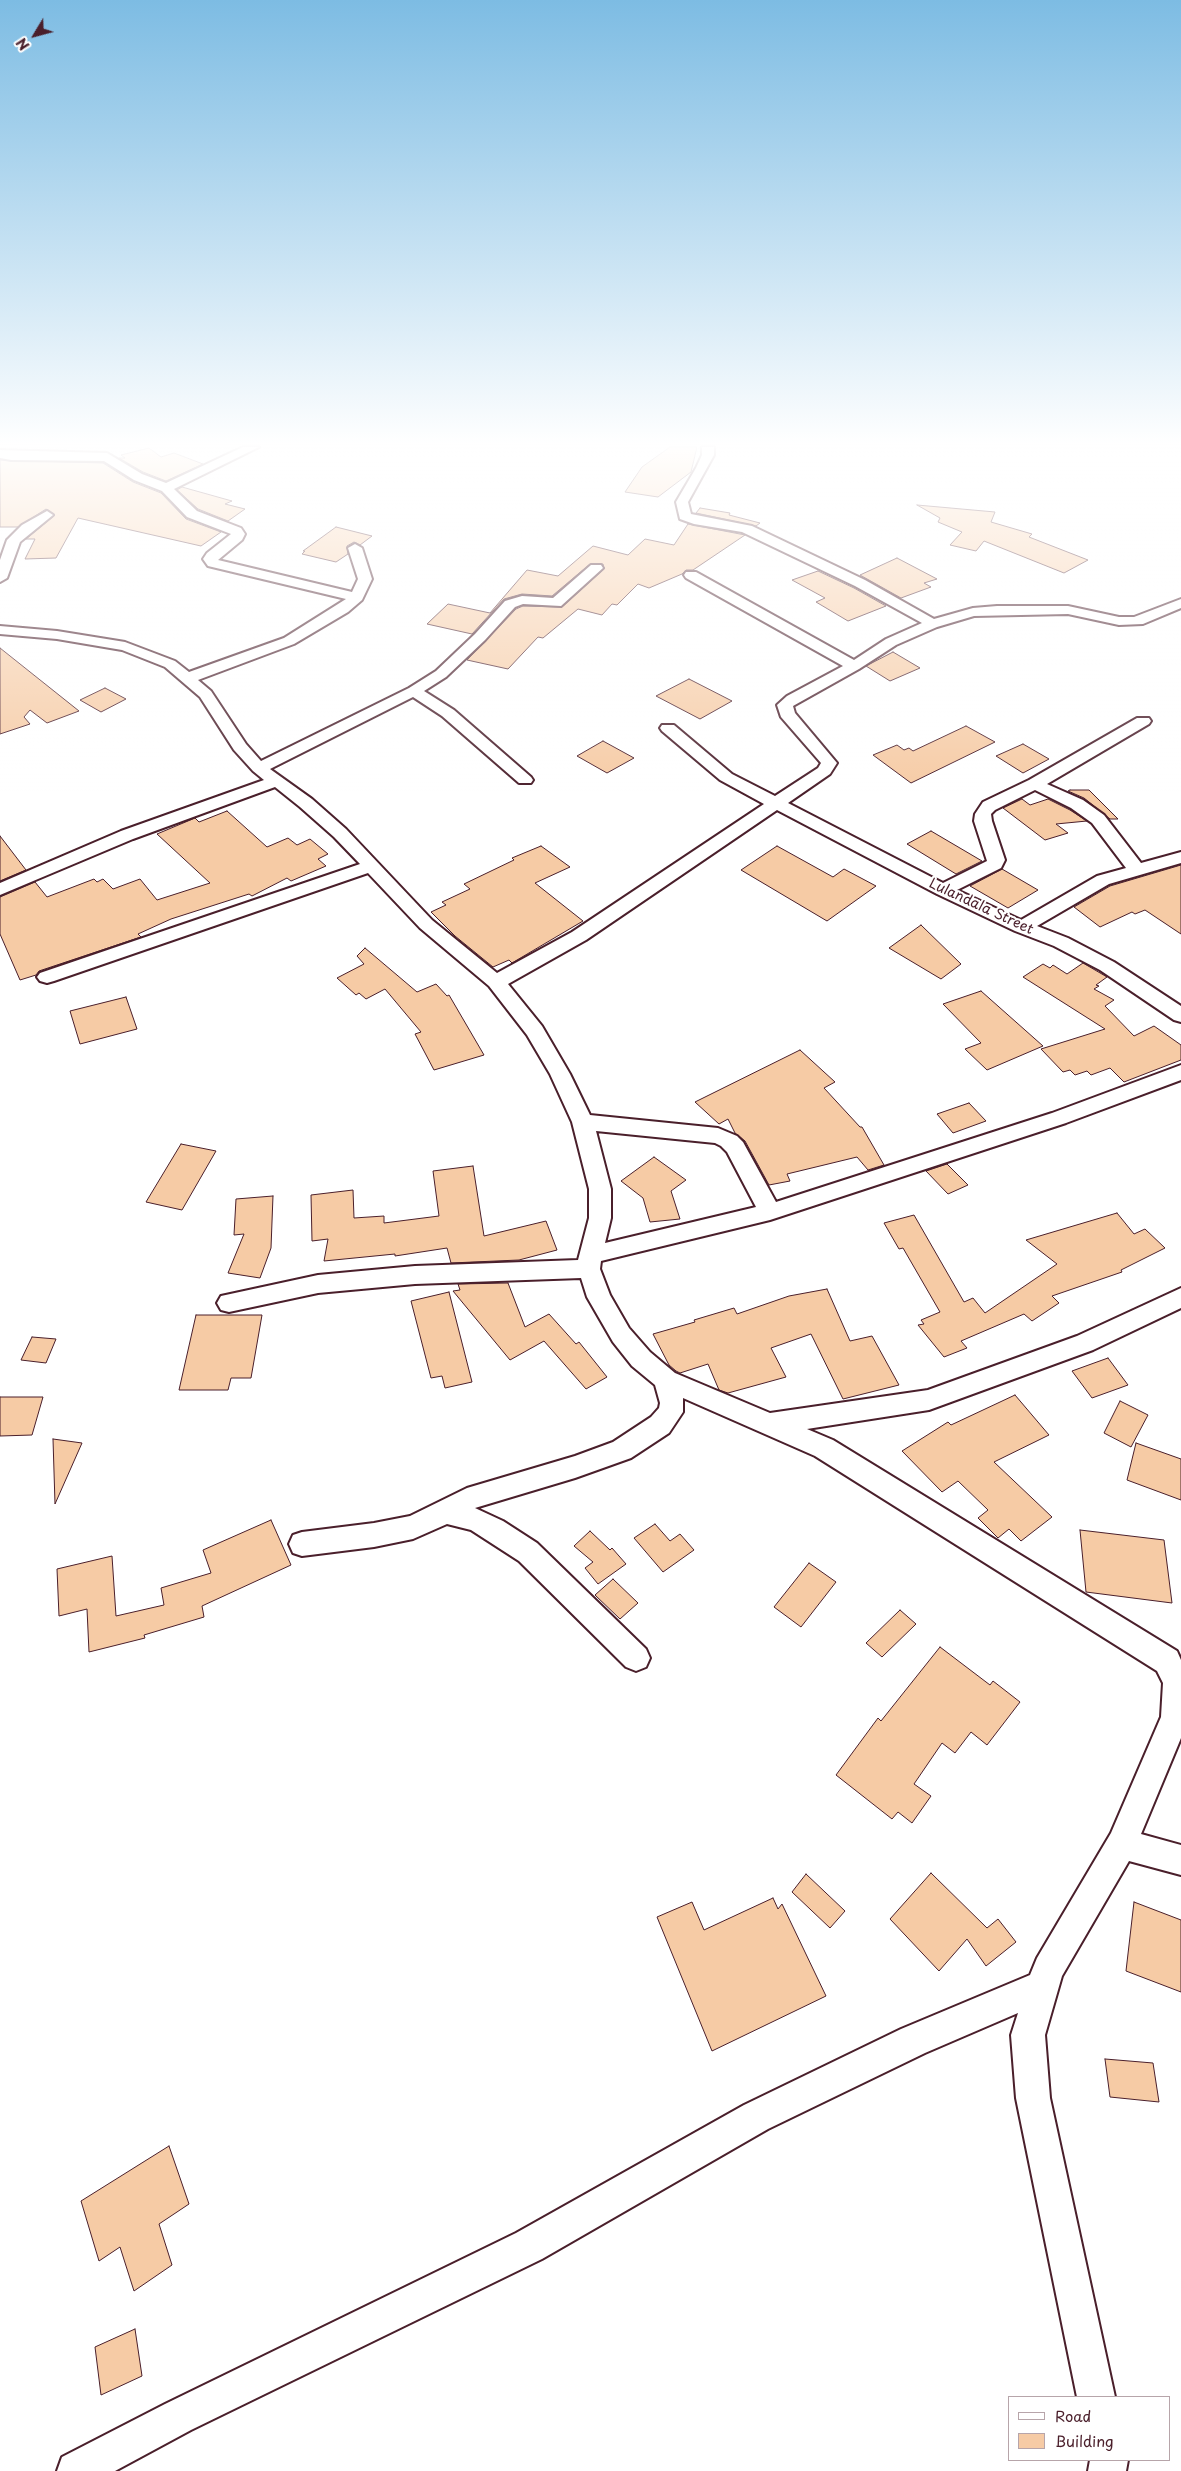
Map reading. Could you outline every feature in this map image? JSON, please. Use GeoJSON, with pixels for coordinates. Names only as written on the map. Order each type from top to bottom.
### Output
{"type":"FeatureCollection","features":[{"type":"Feature","properties":{"kind":"street"},"geometry":{"type":"LineString","coordinates":[[0,578],[6,562]]}},
{"type":"Feature","properties":{"kind":"street"},"geometry":{"type":"LineString","coordinates":[[212,562],[357,597]]}},
{"type":"Feature","properties":{"kind":"street"},"geometry":{"type":"LineString","coordinates":[[188,678],[289,641],[318,626],[357,597],[365,579],[360,562]]}},
{"type":"Feature","properties":{"kind":"street"},"geometry":{"type":"LineString","coordinates":[[817,562],[918,614],[932,624]]}},
{"type":"Feature","properties":{"kind":"street"},"geometry":{"type":"LineString","coordinates":[[0,890],[268,775],[441,674],[480,637],[510,604],[522,600],[556,603],[596,568]]}},
{"type":"Feature","properties":{"kind":"street"},"geometry":{"type":"LineString","coordinates":[[691,575],[854,666]]}},
{"type":"Feature","properties":{"kind":"street"},"geometry":{"type":"LineString","coordinates":[[496,982],[578,936],[679,867],[778,804],[824,771],[829,763],[787,714],[785,706],[792,699],[854,666],[891,642],[932,624],[973,612],[1006,609],[1068,610],[1134,621],[1142,620],[1181,603]]}},
{"type":"Feature","properties":{"kind":"street"},"geometry":{"type":"LineString","coordinates":[[0,630],[57,635],[125,646],[170,664],[206,694],[240,747],[268,775],[340,833],[426,924],[496,982],[535,1031],[560,1074],[583,1122],[600,1189],[600,1218],[590,1262],[599,1297],[621,1335],[641,1359],[666,1380],[824,1448],[1174,1659],[1177,1682],[1175,1717],[1122,1844],[1048,1969],[1028,2035],[1033,2098],[1096,2396]]}},
{"type":"Feature","properties":{"kind":"street"},"geometry":{"type":"LineString","coordinates":[[414,691],[448,714],[525,780]]}},
{"type":"Feature","properties":{"kind":"street"},"geometry":{"type":"LineString","coordinates":[[943,890],[995,864],[983,814],[989,806],[1035,784],[1143,721]]}},
{"type":"Feature","properties":{"kind":"street","name":"Lulandala Street"},"geometry":{"type":"LineString","coordinates":[[668,728],[726,777],[943,890],[1022,927],[1061,942],[1108,966],[1181,1015]]}},
{"type":"Feature","properties":{"kind":"street"},"geometry":{"type":"LineString","coordinates":[[1035,784],[1077,804],[1098,819],[1136,869]]}},
{"type":"Feature","properties":{"kind":"street"},"geometry":{"type":"LineString","coordinates":[[1022,927],[1102,880],[1181,857]]}},
{"type":"Feature","properties":{"kind":"street"},"geometry":{"type":"LineString","coordinates":[[47,977],[370,866]]}},
{"type":"Feature","properties":{"kind":"street"},"geometry":{"type":"LineString","coordinates":[[228,1302],[318,1284],[590,1262],[770,1212],[1059,1118],[1181,1072]]}},
{"type":"Feature","properties":{"kind":"street"},"geometry":{"type":"LineString","coordinates":[[583,1122],[718,1136],[729,1141],[735,1147],[770,1212]]}},
{"type":"Feature","properties":{"kind":"street"},"geometry":{"type":"LineString","coordinates":[[772,1424],[929,1400],[1085,1343],[1174,1298],[1181,1297]]}},
{"type":"Feature","properties":{"kind":"street"},"geometry":{"type":"LineString","coordinates":[[302,1544],[374,1535],[413,1527],[446,1512],[467,1499],[575,1467],[622,1450],[660,1425],[671,1412],[672,1404],[666,1380]]}},
{"type":"Feature","properties":{"kind":"street"},"geometry":{"type":"LineString","coordinates":[[446,1512],[476,1520],[494,1529],[528,1552],[636,1658]]}},
{"type":"Feature","properties":{"kind":"street"},"geometry":{"type":"LineString","coordinates":[[1122,1844],[1181,1860]]}},
{"type":"Feature","properties":{"kind":"street"},"geometry":{"type":"LineString","coordinates":[[76,2471],[178,2418],[530,2246],[756,2117],[912,2041],[1043,1986]]}},
{"type":"Feature","properties":{"kind":"building"},"geometry":{"type":"Polygon","coordinates":[[[574,562],[704,562],[693,570],[686,570],[682,574],[649,588],[638,584],[617,605],[612,604],[602,615],[578,609],[543,638],[538,637],[508,669],[467,660],[516,609],[523,606],[562,607],[604,569],[603,564],[590,564],[552,596],[522,594],[504,599],[472,634],[427,624],[448,604],[490,613],[527,570],[558,576],[574,562]]]}},
{"type":"Feature","properties":{"kind":"building"},"geometry":{"type":"Polygon","coordinates":[[[888,562],[905,562],[937,579],[924,583],[931,587],[901,598],[860,575],[888,562]]]}},
{"type":"Feature","properties":{"kind":"building"},"geometry":{"type":"Polygon","coordinates":[[[1037,562],[1084,562],[1064,573],[1037,562]]]}},
{"type":"Feature","properties":{"kind":"building"},"geometry":{"type":"Polygon","coordinates":[[[818,571],[886,606],[848,621],[816,602],[825,598],[792,580],[818,571]]]}},
{"type":"Feature","properties":{"kind":"building"},"geometry":{"type":"Polygon","coordinates":[[[0,648],[79,711],[47,723],[30,710],[24,717],[30,724],[0,734],[0,648]]]}},
{"type":"Feature","properties":{"kind":"building"},"geometry":{"type":"Polygon","coordinates":[[[893,652],[920,668],[890,681],[866,666],[893,652]]]}},
{"type":"Feature","properties":{"kind":"building"},"geometry":{"type":"Polygon","coordinates":[[[689,679],[732,701],[700,719],[656,696],[689,679]]]}},
{"type":"Feature","properties":{"kind":"building"},"geometry":{"type":"Polygon","coordinates":[[[105,688],[126,699],[101,712],[80,700],[105,688]]]}},
{"type":"Feature","properties":{"kind":"building"},"geometry":{"type":"Polygon","coordinates":[[[966,726],[995,742],[911,783],[873,755],[897,745],[904,750],[909,748],[913,751],[966,726]]]}},
{"type":"Feature","properties":{"kind":"building"},"geometry":{"type":"Polygon","coordinates":[[[603,741],[634,758],[607,773],[577,756],[603,741]]]}},
{"type":"Feature","properties":{"kind":"building"},"geometry":{"type":"Polygon","coordinates":[[[1023,744],[1049,759],[1023,773],[996,756],[1023,744]]]}},
{"type":"Feature","properties":{"kind":"building"},"geometry":{"type":"Polygon","coordinates":[[[1089,790],[1118,819],[1110,819],[1084,798],[1068,791],[1089,790]]]}},
{"type":"Feature","properties":{"kind":"building"},"geometry":{"type":"Polygon","coordinates":[[[1022,799],[1030,805],[1048,799],[1087,821],[1056,824],[1068,833],[1045,840],[1003,808],[1022,799]]]}},
{"type":"Feature","properties":{"kind":"building"},"geometry":{"type":"Polygon","coordinates":[[[227,811],[267,847],[288,838],[297,845],[310,839],[328,854],[318,859],[326,866],[291,881],[287,878],[252,896],[249,894],[171,919],[138,934],[141,937],[39,971],[36,975],[20,980],[0,934],[0,897],[35,882],[47,897],[94,879],[97,882],[103,879],[113,889],[140,879],[157,900],[210,883],[157,834],[195,818],[199,822],[227,811]]]}},
{"type":"Feature","properties":{"kind":"building"},"geometry":{"type":"Polygon","coordinates":[[[931,831],[982,861],[956,874],[907,844],[931,831]]]}},
{"type":"Feature","properties":{"kind":"building"},"geometry":{"type":"Polygon","coordinates":[[[0,836],[26,870],[0,881],[0,836]]]}},
{"type":"Feature","properties":{"kind":"building"},"geometry":{"type":"Polygon","coordinates":[[[541,846],[570,867],[535,883],[583,921],[512,963],[509,960],[493,967],[455,936],[431,912],[446,905],[442,902],[470,889],[464,884],[514,860],[512,858],[541,846]]]}},
{"type":"Feature","properties":{"kind":"building"},"geometry":{"type":"Polygon","coordinates":[[[777,846],[833,877],[844,869],[876,886],[827,921],[741,870],[777,846]]]}},
{"type":"Feature","properties":{"kind":"building"},"geometry":{"type":"Polygon","coordinates":[[[1181,865],[1181,934],[1145,910],[1135,914],[1132,912],[1100,927],[1074,907],[1110,886],[1181,865]]]}},
{"type":"Feature","properties":{"kind":"building"},"geometry":{"type":"Polygon","coordinates":[[[1002,869],[1038,890],[1008,908],[970,886],[1002,869]]]}},
{"type":"Feature","properties":{"kind":"building"},"geometry":{"type":"Polygon","coordinates":[[[921,925],[961,964],[941,979],[889,948],[921,925]]]}},
{"type":"Feature","properties":{"kind":"building"},"geometry":{"type":"Polygon","coordinates":[[[365,948],[417,992],[436,984],[447,996],[449,995],[484,1055],[434,1070],[415,1034],[421,1032],[385,989],[366,999],[359,993],[356,995],[337,978],[364,964],[357,956],[365,948]]]}},
{"type":"Feature","properties":{"kind":"building"},"geometry":{"type":"Polygon","coordinates":[[[1083,963],[1107,977],[1096,985],[1099,986],[1094,989],[1114,1000],[1105,1006],[1134,1036],[1154,1026],[1181,1045],[1181,1060],[1124,1082],[1110,1068],[1091,1075],[1087,1071],[1075,1075],[1070,1070],[1063,1072],[1041,1049],[1105,1029],[1023,977],[1043,964],[1050,968],[1053,965],[1067,974],[1083,963]]]}},
{"type":"Feature","properties":{"kind":"building"},"geometry":{"type":"Polygon","coordinates":[[[981,991],[1043,1046],[987,1070],[965,1049],[981,1043],[943,1004],[981,991]]]}},
{"type":"Feature","properties":{"kind":"building"},"geometry":{"type":"Polygon","coordinates":[[[126,997],[137,1029],[80,1044],[70,1011],[126,997]]]}},
{"type":"Feature","properties":{"kind":"building"},"geometry":{"type":"Polygon","coordinates":[[[800,1050],[835,1082],[824,1088],[862,1127],[884,1165],[868,1170],[857,1157],[787,1174],[790,1181],[769,1185],[745,1141],[735,1133],[728,1119],[719,1124],[695,1102],[800,1050]]]}},
{"type":"Feature","properties":{"kind":"building"},"geometry":{"type":"Polygon","coordinates":[[[969,1103],[986,1121],[953,1133],[937,1114],[969,1103]]]}},
{"type":"Feature","properties":{"kind":"building"},"geometry":{"type":"Polygon","coordinates":[[[181,1144],[216,1151],[182,1210],[146,1202],[181,1144]]]}},
{"type":"Feature","properties":{"kind":"building"},"geometry":{"type":"Polygon","coordinates":[[[654,1157],[686,1180],[671,1191],[680,1219],[650,1222],[643,1198],[621,1181],[654,1157]]]}},
{"type":"Feature","properties":{"kind":"building"},"geometry":{"type":"Polygon","coordinates":[[[947,1164],[968,1185],[948,1194],[926,1171],[947,1164]]]}},
{"type":"Feature","properties":{"kind":"building"},"geometry":{"type":"Polygon","coordinates":[[[473,1166],[484,1236],[546,1221],[557,1250],[519,1260],[451,1263],[447,1248],[395,1256],[395,1254],[324,1261],[328,1239],[312,1241],[311,1195],[353,1190],[354,1218],[384,1216],[384,1223],[439,1216],[433,1171],[473,1166]]]}},
{"type":"Feature","properties":{"kind":"building"},"geometry":{"type":"Polygon","coordinates":[[[273,1196],[271,1248],[260,1278],[228,1273],[244,1234],[234,1235],[236,1199],[273,1196]]]}},
{"type":"Feature","properties":{"kind":"building"},"geometry":{"type":"Polygon","coordinates":[[[1117,1213],[1134,1234],[1145,1229],[1165,1248],[1121,1270],[1122,1272],[1052,1296],[1059,1303],[1032,1321],[1024,1314],[961,1341],[967,1348],[944,1357],[918,1325],[924,1324],[921,1320],[940,1312],[903,1248],[899,1249],[884,1223],[914,1215],[964,1302],[973,1298],[985,1313],[1057,1264],[1026,1240],[1117,1213]]]}},
{"type":"Feature","properties":{"kind":"building"},"geometry":{"type":"Polygon","coordinates":[[[508,1283],[525,1327],[549,1314],[576,1344],[579,1342],[607,1377],[586,1389],[544,1341],[510,1360],[453,1291],[460,1290],[458,1284],[508,1283]]]}},
{"type":"Feature","properties":{"kind":"building"},"geometry":{"type":"Polygon","coordinates":[[[827,1289],[850,1341],[872,1336],[899,1385],[843,1399],[811,1334],[771,1348],[786,1377],[728,1393],[719,1390],[708,1364],[680,1373],[676,1371],[669,1365],[653,1334],[734,1308],[737,1314],[789,1296],[827,1289]]]}},
{"type":"Feature","properties":{"kind":"building"},"geometry":{"type":"Polygon","coordinates":[[[449,1292],[472,1382],[445,1388],[442,1376],[431,1378],[411,1301],[449,1292]]]}},
{"type":"Feature","properties":{"kind":"building"},"geometry":{"type":"Polygon","coordinates":[[[196,1315],[262,1315],[251,1378],[231,1378],[228,1390],[179,1390],[196,1315]]]}},
{"type":"Feature","properties":{"kind":"building"},"geometry":{"type":"Polygon","coordinates":[[[32,1337],[56,1339],[46,1363],[21,1360],[32,1337]]]}},
{"type":"Feature","properties":{"kind":"building"},"geometry":{"type":"Polygon","coordinates":[[[1108,1358],[1128,1385],[1092,1398],[1072,1371],[1108,1358]]]}},
{"type":"Feature","properties":{"kind":"building"},"geometry":{"type":"Polygon","coordinates":[[[1015,1395],[1049,1435],[994,1462],[1052,1517],[1021,1541],[1009,1529],[998,1538],[978,1518],[988,1510],[958,1481],[942,1492],[902,1451],[948,1422],[951,1425],[1015,1395]]]}},
{"type":"Feature","properties":{"kind":"building"},"geometry":{"type":"Polygon","coordinates":[[[0,1397],[43,1397],[32,1435],[0,1436],[0,1397]]]}},
{"type":"Feature","properties":{"kind":"building"},"geometry":{"type":"Polygon","coordinates":[[[1120,1401],[1148,1415],[1131,1447],[1104,1433],[1120,1401]]]}},
{"type":"Feature","properties":{"kind":"building"},"geometry":{"type":"Polygon","coordinates":[[[53,1439],[82,1443],[55,1504],[53,1439]]]}},
{"type":"Feature","properties":{"kind":"building"},"geometry":{"type":"Polygon","coordinates":[[[1136,1443],[1181,1459],[1181,1500],[1127,1480],[1136,1443]]]}},
{"type":"Feature","properties":{"kind":"building"},"geometry":{"type":"Polygon","coordinates":[[[271,1520],[291,1565],[202,1606],[204,1617],[144,1635],[145,1638],[89,1652],[87,1609],[59,1616],[57,1569],[112,1556],[116,1616],[164,1605],[161,1588],[211,1573],[203,1550],[271,1520]]]}},
{"type":"Feature","properties":{"kind":"building"},"geometry":{"type":"Polygon","coordinates":[[[655,1524],[670,1541],[680,1534],[694,1550],[663,1572],[634,1538],[655,1524]]]}},
{"type":"Feature","properties":{"kind":"building"},"geometry":{"type":"Polygon","coordinates":[[[1080,1530],[1164,1540],[1172,1603],[1086,1592],[1080,1530]]]}},
{"type":"Feature","properties":{"kind":"building"},"geometry":{"type":"Polygon","coordinates":[[[590,1531],[610,1550],[612,1548],[626,1564],[598,1584],[585,1568],[593,1562],[574,1546],[590,1531]]]}},
{"type":"Feature","properties":{"kind":"building"},"geometry":{"type":"Polygon","coordinates":[[[809,1563],[836,1582],[801,1627],[774,1607],[809,1563]]]}},
{"type":"Feature","properties":{"kind":"building"},"geometry":{"type":"Polygon","coordinates":[[[613,1579],[638,1603],[620,1619],[595,1595],[613,1579]]]}},
{"type":"Feature","properties":{"kind":"building"},"geometry":{"type":"Polygon","coordinates":[[[900,1610],[916,1624],[882,1657],[866,1643],[900,1610]]]}},
{"type":"Feature","properties":{"kind":"building"},"geometry":{"type":"Polygon","coordinates":[[[940,1647],[990,1685],[993,1681],[1020,1702],[987,1745],[971,1732],[955,1753],[942,1743],[914,1784],[931,1796],[912,1823],[898,1812],[892,1819],[836,1775],[878,1718],[881,1721],[940,1647]]]}},
{"type":"Feature","properties":{"kind":"building"},"geometry":{"type":"Polygon","coordinates":[[[931,1873],[987,1928],[998,1919],[1016,1942],[986,1966],[967,1939],[939,1971],[890,1919],[931,1873]]]}},
{"type":"Feature","properties":{"kind":"building"},"geometry":{"type":"Polygon","coordinates":[[[806,1874],[845,1911],[830,1928],[792,1892],[806,1874]]]}},
{"type":"Feature","properties":{"kind":"building"},"geometry":{"type":"Polygon","coordinates":[[[773,1898],[778,1909],[782,1904],[826,1996],[712,2051],[657,1917],[692,1902],[704,1930],[773,1898]]]}},
{"type":"Feature","properties":{"kind":"building"},"geometry":{"type":"Polygon","coordinates":[[[1134,1902],[1181,1920],[1181,1992],[1126,1971],[1134,1902]]]}},
{"type":"Feature","properties":{"kind":"building"},"geometry":{"type":"Polygon","coordinates":[[[1105,2059],[1153,2063],[1159,2102],[1110,2097],[1105,2059]]]}},
{"type":"Feature","properties":{"kind":"building"},"geometry":{"type":"Polygon","coordinates":[[[169,2146],[189,2204],[159,2224],[172,2265],[134,2291],[120,2247],[99,2261],[81,2201],[169,2146]]]}},
{"type":"Feature","properties":{"kind":"building"},"geometry":{"type":"Polygon","coordinates":[[[135,2329],[142,2376],[101,2395],[95,2347],[135,2329]]]}}]}
